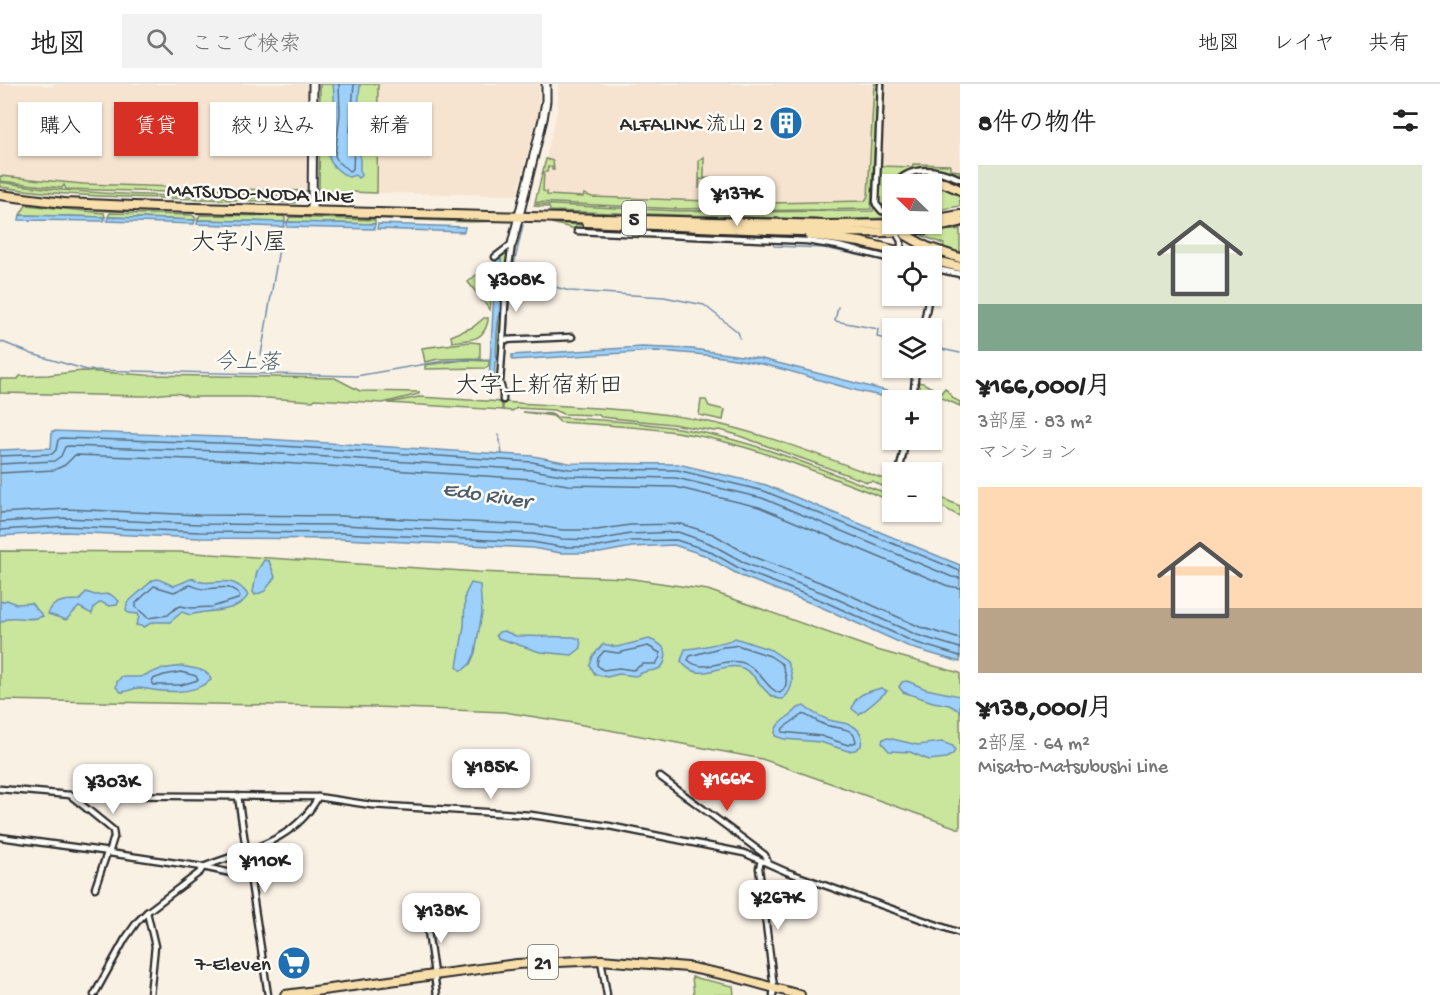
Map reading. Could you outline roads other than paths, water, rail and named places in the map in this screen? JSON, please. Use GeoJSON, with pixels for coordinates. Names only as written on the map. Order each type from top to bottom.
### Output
{"type":"FeatureCollection","features":[{"type":"Feature","properties":{"kind":"main road"},"geometry":{"type":"LineString","coordinates":[[942,182],[960,190]]}},
{"type":"Feature","properties":{"kind":"main road","name":"MATSUDO-NODA LINE"},"geometry":{"type":"LineString","coordinates":[[0,195],[90,204],[519,217],[712,228],[875,232],[913,230],[960,222]]}},
{"type":"Feature","properties":{"kind":"main road","name":"MATSUDO-NODA LINE"},"geometry":{"type":"LineString","coordinates":[[519,217],[526,215],[826,225],[882,224]]}},
{"type":"Feature","properties":{"kind":"main road"},"geometry":{"type":"LineString","coordinates":[[942,218],[960,215]]}},
{"type":"Feature","properties":{"kind":"main road"},"geometry":{"type":"LineString","coordinates":[[712,228],[749,233],[822,237],[882,247]]}},
{"type":"Feature","properties":{"kind":"main road"},"geometry":{"type":"LineString","coordinates":[[902,236],[960,258]]}},
{"type":"Feature","properties":{"kind":"main road"},"geometry":{"type":"LineString","coordinates":[[942,269],[960,267]]}},
{"type":"Feature","properties":{"kind":"main road","name":"21"},"geometry":{"type":"LineString","coordinates":[[285,995],[549,961],[601,960],[687,967],[774,991],[800,995]]}},
{"type":"Feature","properties":{"kind":"street"},"geometry":{"type":"LineString","coordinates":[[312,211],[313,84]]}},
{"type":"Feature","properties":{"kind":"street"},"geometry":{"type":"LineString","coordinates":[[503,400],[500,385],[505,340],[506,286],[512,244],[543,119],[546,84]]}},
{"type":"Feature","properties":{"kind":"street"},"geometry":{"type":"LineString","coordinates":[[881,84],[875,198],[882,211]]}},
{"type":"Feature","properties":{"kind":"street"},"geometry":{"type":"LineString","coordinates":[[908,174],[922,170],[937,171],[960,178]]}},
{"type":"Feature","properties":{"kind":"street"},"geometry":{"type":"LineString","coordinates":[[577,231],[807,242],[838,246],[882,257]]}},
{"type":"Feature","properties":{"kind":"street"},"geometry":{"type":"LineString","coordinates":[[901,246],[902,236]]}},
{"type":"Feature","properties":{"kind":"street"},"geometry":{"type":"LineString","coordinates":[[495,257],[512,244]]}},
{"type":"Feature","properties":{"kind":"street"},"geometry":{"type":"LineString","coordinates":[[942,271],[960,274]]}},
{"type":"Feature","properties":{"kind":"street"},"geometry":{"type":"LineString","coordinates":[[505,340],[572,337]]}},
{"type":"Feature","properties":{"kind":"street"},"geometry":{"type":"LineString","coordinates":[[659,776],[765,855],[768,863]]}},
{"type":"Feature","properties":{"kind":"street"},"geometry":{"type":"LineString","coordinates":[[0,789],[70,795],[318,797],[372,805],[531,815],[609,826],[744,853],[960,933]]}},
{"type":"Feature","properties":{"kind":"street"},"geometry":{"type":"LineString","coordinates":[[70,795],[115,833],[95,888]]}},
{"type":"Feature","properties":{"kind":"street"},"geometry":{"type":"LineString","coordinates":[[238,796],[268,995]]}},
{"type":"Feature","properties":{"kind":"street"},"geometry":{"type":"LineString","coordinates":[[94,995],[125,939],[147,912],[200,872],[203,867],[281,837],[309,812],[318,797]]}},
{"type":"Feature","properties":{"kind":"street"},"geometry":{"type":"LineString","coordinates":[[0,837],[203,867],[251,877]]}},
{"type":"Feature","properties":{"kind":"street"},"geometry":{"type":"LineString","coordinates":[[761,861],[759,868],[774,991]]}},
{"type":"Feature","properties":{"kind":"street"},"geometry":{"type":"LineString","coordinates":[[147,912],[155,946],[150,995]]}},
{"type":"Feature","properties":{"kind":"street"},"geometry":{"type":"LineString","coordinates":[[426,917],[437,995]]}},
{"type":"Feature","properties":{"kind":"street"},"geometry":{"type":"LineString","coordinates":[[601,960],[607,995]]}},
{"type":"Feature","properties":{"kind":"water"},"geometry":{"type":"Polygon","coordinates":[[[333,84],[360,84],[358,102],[348,102],[348,156],[360,156],[362,175],[358,178],[355,175],[349,177],[340,172],[329,157],[336,156],[333,84]]]}},
{"type":"Feature","properties":{"kind":"water"},"geometry":{"type":"Polygon","coordinates":[[[20,215],[105,217],[104,221],[19,220],[20,215]]]}},
{"type":"Feature","properties":{"kind":"water"},"geometry":{"type":"Polygon","coordinates":[[[108,217],[195,220],[194,224],[107,221],[108,217]]]}},
{"type":"Feature","properties":{"kind":"water"},"geometry":{"type":"Polygon","coordinates":[[[198,220],[285,222],[284,227],[197,224],[198,220]]]}},
{"type":"Feature","properties":{"kind":"water"},"geometry":{"type":"Polygon","coordinates":[[[287,222],[375,224],[374,229],[287,227],[287,222]]]}},
{"type":"Feature","properties":{"kind":"water"},"geometry":{"type":"Polygon","coordinates":[[[378,224],[465,227],[464,232],[377,229],[378,224]]]}},
{"type":"Feature","properties":{"kind":"water"},"geometry":{"type":"Polygon","coordinates":[[[500,255],[502,284],[494,383],[489,382],[496,258],[500,255]]]}},
{"type":"Feature","properties":{"kind":"water"},"geometry":{"type":"Polygon","coordinates":[[[642,347],[693,349],[762,359],[883,390],[881,396],[761,364],[695,354],[656,351],[512,360],[512,355],[642,347]]]}},
{"type":"Feature","properties":{"kind":"water","name":"Edo River"},"geometry":{"type":"Polygon","coordinates":[[[52,431],[249,438],[533,456],[569,463],[678,464],[766,485],[960,565],[960,662],[912,648],[821,607],[741,576],[704,555],[674,545],[632,547],[600,553],[561,553],[532,548],[341,539],[199,538],[65,532],[0,536],[0,450],[51,448],[52,431]]]}},
{"type":"Feature","properties":{"kind":"water"},"geometry":{"type":"Polygon","coordinates":[[[264,560],[269,561],[275,577],[265,591],[255,595],[253,592],[257,571],[264,560]]]}},
{"type":"Feature","properties":{"kind":"water"},"geometry":{"type":"Polygon","coordinates":[[[193,578],[206,582],[234,583],[248,595],[243,601],[230,608],[190,615],[182,612],[170,622],[153,622],[144,627],[136,625],[138,614],[126,611],[127,603],[153,580],[158,579],[174,586],[193,578]]]}},
{"type":"Feature","properties":{"kind":"water"},"geometry":{"type":"Polygon","coordinates":[[[471,583],[480,585],[482,613],[475,653],[470,664],[460,670],[457,667],[464,626],[465,595],[471,583]]]}},
{"type":"Feature","properties":{"kind":"water"},"geometry":{"type":"Polygon","coordinates":[[[86,592],[95,595],[110,594],[119,601],[117,605],[109,606],[101,602],[94,607],[92,614],[79,607],[66,620],[48,614],[56,603],[80,600],[86,592]]]}},
{"type":"Feature","properties":{"kind":"water"},"geometry":{"type":"Polygon","coordinates":[[[7,600],[16,604],[31,603],[43,616],[31,619],[11,618],[0,623],[0,602],[7,600]]]}},
{"type":"Feature","properties":{"kind":"water"},"geometry":{"type":"Polygon","coordinates":[[[504,631],[516,636],[574,637],[580,639],[581,648],[572,655],[540,652],[498,638],[496,635],[504,631]]]}},
{"type":"Feature","properties":{"kind":"water"},"geometry":{"type":"Polygon","coordinates":[[[735,638],[771,650],[786,660],[791,670],[792,681],[790,690],[783,699],[770,695],[752,674],[739,667],[694,672],[681,661],[685,649],[735,638]]]}},
{"type":"Feature","properties":{"kind":"water"},"geometry":{"type":"Polygon","coordinates":[[[649,639],[660,644],[666,652],[664,664],[657,669],[636,676],[619,674],[607,677],[595,674],[590,666],[593,656],[603,644],[617,647],[649,639]]]}},
{"type":"Feature","properties":{"kind":"water"},"geometry":{"type":"Polygon","coordinates":[[[182,666],[204,671],[211,680],[186,691],[138,688],[121,692],[116,687],[121,677],[140,677],[161,669],[182,666]]]}},
{"type":"Feature","properties":{"kind":"water"},"geometry":{"type":"Polygon","coordinates":[[[907,681],[926,689],[960,696],[960,711],[949,705],[903,692],[899,687],[902,682],[907,681]]]}},
{"type":"Feature","properties":{"kind":"water"},"geometry":{"type":"Polygon","coordinates":[[[881,688],[887,691],[859,714],[852,709],[859,696],[881,688]]]}},
{"type":"Feature","properties":{"kind":"water"},"geometry":{"type":"Polygon","coordinates":[[[804,706],[826,719],[856,728],[862,737],[861,746],[848,751],[820,742],[775,736],[779,723],[804,706]]]}},
{"type":"Feature","properties":{"kind":"water"},"geometry":{"type":"Polygon","coordinates":[[[888,738],[918,745],[942,742],[953,746],[955,751],[946,758],[929,760],[910,752],[889,751],[882,743],[883,739],[888,738]]]}},
{"type":"Feature","properties":{"kind":"waterway"},"geometry":{"type":"LineString","coordinates":[[507,338],[510,282],[523,225]]}},
{"type":"Feature","properties":{"kind":"waterway"},"geometry":{"type":"LineString","coordinates":[[261,355],[282,231]]}},
{"type":"Feature","properties":{"kind":"waterway"},"geometry":{"type":"LineString","coordinates":[[773,244],[774,246],[824,248],[882,260]]}},
{"type":"Feature","properties":{"kind":"waterway"},"geometry":{"type":"LineString","coordinates":[[942,273],[960,277]]}},
{"type":"Feature","properties":{"kind":"waterway"},"geometry":{"type":"LineString","coordinates":[[518,277],[570,291],[664,297],[704,305],[738,332],[740,338]]}},
{"type":"Feature","properties":{"kind":"waterway"},"geometry":{"type":"LineString","coordinates":[[838,307],[835,321],[878,329],[877,337],[882,338]]}},
{"type":"Feature","properties":{"kind":"waterway","name":"今上落"},"geometry":{"type":"LineString","coordinates":[[0,341],[32,354],[87,370],[356,376],[443,361],[491,359]]}},
{"type":"Feature","properties":{"kind":"waterway"},"geometry":{"type":"LineString","coordinates":[[503,385],[506,343]]}},
{"type":"Feature","properties":{"kind":"waterway"},"geometry":{"type":"LineString","coordinates":[[942,349],[960,353]]}},
{"type":"Feature","properties":{"kind":"waterway"},"geometry":{"type":"LineString","coordinates":[[492,381],[492,384],[499,385]]}},
{"type":"Feature","properties":{"kind":"waterway"},"geometry":{"type":"LineString","coordinates":[[499,435],[502,454]]}},
{"type":"Feature","properties":{"kind":"waterway"},"geometry":{"type":"LineString","coordinates":[[0,840],[103,855]]}},
{"type":"Feature","properties":{"kind":"waterway"},"geometry":{"type":"LineString","coordinates":[[108,856],[198,870]]}},
{"type":"Feature","properties":{"kind":"waterway"},"geometry":{"type":"LineString","coordinates":[[203,871],[247,881]]}},
{"type":"Feature","properties":{"kind":"place","name":"ALFALINK 流山 2"},"geometry":{"type":"Point","coordinates":[786,123]}},
{"type":"Feature","properties":{"kind":"place","name":"7-Eleven"},"geometry":{"type":"Point","coordinates":[294,963]}},
{"type":"Feature","properties":{"kind":"district","name":"大字小屋"},"geometry":{"type":"Point","coordinates":[239,241]}},
{"type":"Feature","properties":{"kind":"district","name":"大字上新宿新田"},"geometry":{"type":"Point","coordinates":[539,384]}}]}
